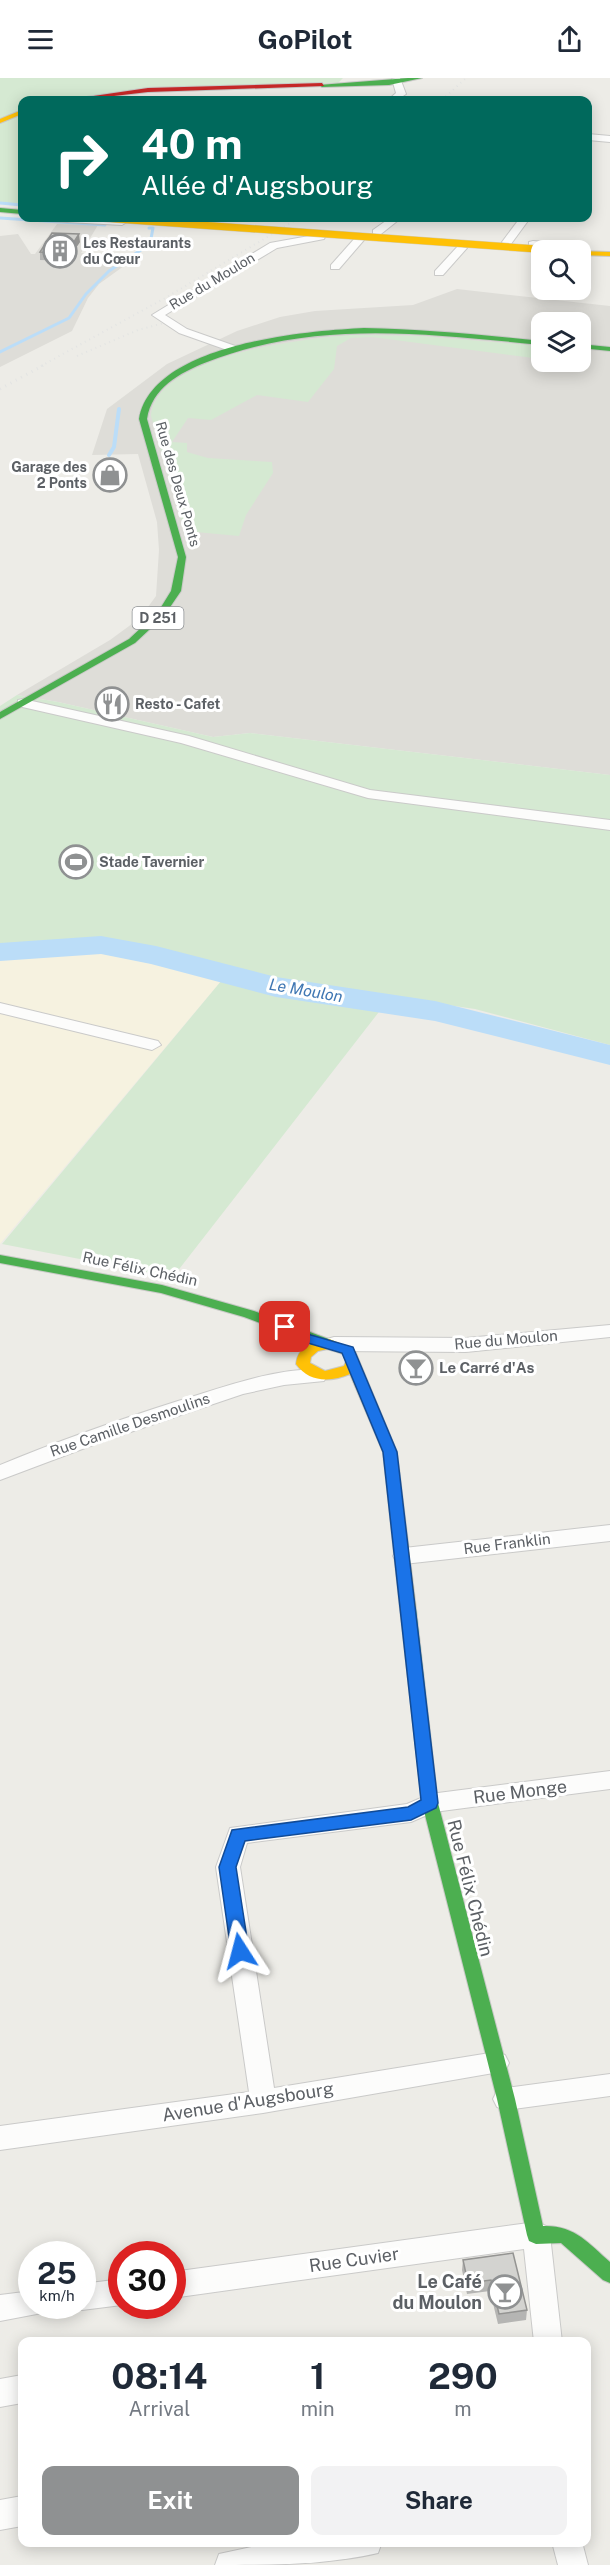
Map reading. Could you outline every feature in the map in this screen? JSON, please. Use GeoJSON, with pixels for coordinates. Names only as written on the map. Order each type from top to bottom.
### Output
{"type":"FeatureCollection","features":[{"type":"Feature","properties":{"kind":"main road"},"geometry":{"type":"LineString","coordinates":[[101,96],[148,90],[359,83],[419,78]]}},
{"type":"Feature","properties":{"kind":"main road"},"geometry":{"type":"LineString","coordinates":[[0,120],[18,113]]}},
{"type":"Feature","properties":{"kind":"main road"},"geometry":{"type":"LineString","coordinates":[[1,210],[18,212]]}},
{"type":"Feature","properties":{"kind":"main road"},"geometry":{"type":"LineString","coordinates":[[159,222],[531,249]]}},
{"type":"Feature","properties":{"kind":"main road"},"geometry":{"type":"LineString","coordinates":[[591,256],[610,257]]}},
{"type":"Feature","properties":{"kind":"main road","name":"Rue des Deux Ponts"},"geometry":{"type":"LineString","coordinates":[[0,716],[132,640],[153,623],[169,603],[180,580],[182,557],[144,427],[143,412],[152,393],[165,381],[203,360],[234,349],[296,336],[368,331],[531,342]]}},
{"type":"Feature","properties":{"kind":"main road"},"geometry":{"type":"LineString","coordinates":[[591,347],[610,348]]}},
{"type":"Feature","properties":{"kind":"main road","name":"Rue Félix Chédin"},"geometry":{"type":"LineString","coordinates":[[0,1259],[121,1280],[182,1294],[331,1344]]}},
{"type":"Feature","properties":{"kind":"main road","name":"Rue Félix Chédin"},"geometry":{"type":"LineString","coordinates":[[270,1323],[292,1340],[303,1357]]}},
{"type":"Feature","properties":{"kind":"main road"},"geometry":{"type":"LineString","coordinates":[[326,1377],[346,1373],[353,1363],[348,1350],[331,1344],[314,1347],[303,1357],[306,1369],[326,1377],[371,1404]]}},
{"type":"Feature","properties":{"kind":"main road","name":"Rue Félix Chédin"},"geometry":{"type":"LineString","coordinates":[[353,1363],[390,1452],[404,1556],[430,1803],[506,2099],[536,2235]]}},
{"type":"Feature","properties":{"kind":"main road"},"geometry":{"type":"LineString","coordinates":[[536,2235],[561,2234],[571,2240],[596,2266],[610,2274]]}},
{"type":"Feature","properties":{"kind":"street"},"geometry":{"type":"LineString","coordinates":[[398,96],[401,94],[399,80]]}},
{"type":"Feature","properties":{"kind":"street"},"geometry":{"type":"LineString","coordinates":[[592,137],[610,139]]}},
{"type":"Feature","properties":{"kind":"street"},"geometry":{"type":"LineString","coordinates":[[126,222],[204,226],[210,222]]}},
{"type":"Feature","properties":{"kind":"street"},"geometry":{"type":"LineString","coordinates":[[377,232],[391,222]]}},
{"type":"Feature","properties":{"kind":"street"},"geometry":{"type":"LineString","coordinates":[[507,242],[522,222]]}},
{"type":"Feature","properties":{"kind":"street"},"geometry":{"type":"LineString","coordinates":[[315,237],[327,229],[531,244]]}},
{"type":"Feature","properties":{"kind":"street"},"geometry":{"type":"LineString","coordinates":[[315,237],[531,253]]}},
{"type":"Feature","properties":{"kind":"street","name":"Rue du Moulon"},"geometry":{"type":"LineString","coordinates":[[234,349],[183,331],[158,315],[274,245],[315,237]]}},
{"type":"Feature","properties":{"kind":"street"},"geometry":{"type":"LineString","coordinates":[[335,267],[359,240]]}},
{"type":"Feature","properties":{"kind":"street"},"geometry":{"type":"LineString","coordinates":[[439,273],[462,248]]}},
{"type":"Feature","properties":{"kind":"street"},"geometry":{"type":"LineString","coordinates":[[23,703],[183,739],[368,794],[610,825]]}},
{"type":"Feature","properties":{"kind":"street"},"geometry":{"type":"LineString","coordinates":[[0,1008],[152,1046]]}},
{"type":"Feature","properties":{"kind":"street","name":"Rue du Moulon"},"geometry":{"type":"LineString","coordinates":[[331,1344],[401,1346],[466,1344],[610,1331]]}},
{"type":"Feature","properties":{"kind":"street","name":"Rue du Moulon"},"geometry":{"type":"LineString","coordinates":[[353,1363],[367,1354],[401,1346]]}},
{"type":"Feature","properties":{"kind":"street","name":"Rue Camille Desmoulins"},"geometry":{"type":"LineString","coordinates":[[262,1382],[291,1368],[303,1357]]}},
{"type":"Feature","properties":{"kind":"street","name":"Rue Camille Desmoulins"},"geometry":{"type":"LineString","coordinates":[[0,1473],[104,1432],[262,1382],[298,1376],[326,1377]]}},
{"type":"Feature","properties":{"kind":"street","name":"Rue Franklin"},"geometry":{"type":"LineString","coordinates":[[404,1556],[610,1533]]}},
{"type":"Feature","properties":{"kind":"street","name":"Rue Monge"},"geometry":{"type":"LineString","coordinates":[[263,2101],[228,1867],[238,1835],[411,1813],[430,1803],[610,1780]]}},
{"type":"Feature","properties":{"kind":"street","name":"Avenue d'Augsbourg"},"geometry":{"type":"LineString","coordinates":[[0,2138],[263,2101],[495,2063]]}},
{"type":"Feature","properties":{"kind":"street"},"geometry":{"type":"LineString","coordinates":[[506,2099],[610,2085]]}},
{"type":"Feature","properties":{"kind":"street"},"geometry":{"type":"LineString","coordinates":[[536,2235],[547,2337]]}},
{"type":"Feature","properties":{"kind":"street","name":"Rue Cuvier"},"geometry":{"type":"LineString","coordinates":[[186,2283],[536,2235]]}},
{"type":"Feature","properties":{"kind":"street"},"geometry":{"type":"LineString","coordinates":[[0,2308],[18,2306]]}},
{"type":"Feature","properties":{"kind":"street"},"geometry":{"type":"LineString","coordinates":[[0,2393],[18,2391]]}},
{"type":"Feature","properties":{"kind":"street"},"geometry":{"type":"LineString","coordinates":[[0,2515],[18,2512]]}},
{"type":"Feature","properties":{"kind":"street"},"geometry":{"type":"LineString","coordinates":[[230,2565],[337,2547]]}},
{"type":"Feature","properties":{"kind":"street"},"geometry":{"type":"LineString","coordinates":[[568,2547],[573,2565]]}},
{"type":"Feature","properties":{"kind":"shaded area"},"geometry":{"type":"Polygon","coordinates":[[[57,224],[98,225],[81,253],[135,258],[99,284],[88,298],[72,331],[0,367],[0,236],[18,234],[31,254],[35,254],[57,224]]]}},
{"type":"Feature","properties":{"kind":"shaded area"},"geometry":{"type":"Polygon","coordinates":[[[457,289],[531,297],[531,300],[556,300],[610,306],[610,775],[250,733],[213,737],[17,695],[110,640],[140,618],[156,596],[159,550],[157,522],[138,454],[92,455],[107,409],[167,364],[237,331],[280,317],[315,311],[413,305],[457,289]]]}},
{"type":"Feature","properties":{"kind":"shaded area"},"geometry":{"type":"Polygon","coordinates":[[[101,945],[222,980],[0,1244],[0,952],[101,945]]]}},
{"type":"Feature","properties":{"kind":"green space"},"geometry":{"type":"Polygon","coordinates":[[[0,78],[343,78],[338,83],[148,90],[101,96],[18,96],[18,205],[0,203],[0,78]]]}},
{"type":"Feature","properties":{"kind":"green space"},"geometry":{"type":"Polygon","coordinates":[[[350,335],[419,336],[531,345],[531,358],[372,337],[351,338],[337,346],[334,369],[308,402],[257,395],[211,420],[188,418],[172,442],[187,443],[187,452],[208,458],[272,462],[273,473],[246,515],[239,536],[185,531],[151,416],[159,395],[178,378],[204,365],[235,354],[300,341],[350,335]]]}},
{"type":"Feature","properties":{"kind":"green space"},"geometry":{"type":"Polygon","coordinates":[[[17,695],[213,737],[250,733],[610,775],[610,1045],[475,1009],[297,983],[151,946],[101,945],[0,952],[0,706],[17,695]]]}},
{"type":"Feature","properties":{"kind":"green space"},"geometry":{"type":"Polygon","coordinates":[[[222,980],[274,992],[382,1008],[173,1277],[2,1244],[222,980]]]}},
{"type":"Feature","properties":{"kind":"building"},"geometry":{"type":"Polygon","coordinates":[[[52,233],[79,234],[67,253],[40,252],[52,233]]]}},
{"type":"Feature","properties":{"kind":"building","name":"Le Café du Moulon"},"geometry":{"type":"Polygon","coordinates":[[[513,2253],[527,2310],[499,2314],[491,2280],[468,2283],[463,2260],[513,2253]]]}},
{"type":"Feature","properties":{"kind":"waterway"},"geometry":{"type":"LineString","coordinates":[[0,203],[18,205]]}},
{"type":"Feature","properties":{"kind":"waterway"},"geometry":{"type":"LineString","coordinates":[[0,218],[18,219]]}},
{"type":"Feature","properties":{"kind":"waterway"},"geometry":{"type":"LineString","coordinates":[[60,222],[105,225]]}},
{"type":"Feature","properties":{"kind":"waterway"},"geometry":{"type":"LineString","coordinates":[[0,352],[69,318],[86,294],[109,271],[150,244],[153,228],[149,228]]}},
{"type":"Feature","properties":{"kind":"waterway"},"geometry":{"type":"LineString","coordinates":[[109,455],[114,447],[119,409]]}},
{"type":"Feature","properties":{"kind":"waterway","name":"Le Moulon"},"geometry":{"type":"LineString","coordinates":[[0,952],[101,945],[156,955],[227,976],[276,987],[435,1011],[610,1055]]}},
{"type":"Feature","properties":{"kind":"railway"},"geometry":{"type":"LineString","coordinates":[[446,96],[466,78]]}},
{"type":"Feature","properties":{"kind":"railway"},"geometry":{"type":"LineString","coordinates":[[41,366],[167,297],[292,222]]}},
{"type":"Feature","properties":{"kind":"railway"},"geometry":{"type":"LineString","coordinates":[[77,356],[138,330],[164,323]]}},
{"type":"Feature","properties":{"kind":"railway"},"geometry":{"type":"LineString","coordinates":[[0,389],[44,365]]}},
{"type":"Feature","properties":{"kind":"traffic: fast"},"geometry":{"type":"LineString","coordinates":[[322,85],[389,83],[419,78]]}},
{"type":"Feature","properties":{"kind":"traffic: fast"},"geometry":{"type":"LineString","coordinates":[[0,210],[18,212]]}},
{"type":"Feature","properties":{"kind":"traffic: fast"},"geometry":{"type":"LineString","coordinates":[[0,716],[132,641],[161,614],[176,591],[182,557],[143,419],[148,400],[167,380],[193,365],[234,349],[277,338],[320,332],[409,331],[531,342]]}},
{"type":"Feature","properties":{"kind":"traffic: fast"},"geometry":{"type":"LineString","coordinates":[[591,347],[610,349]]}},
{"type":"Feature","properties":{"kind":"traffic: fast"},"geometry":{"type":"LineString","coordinates":[[0,1259],[162,1289],[249,1314],[329,1344]]}},
{"type":"Feature","properties":{"kind":"traffic: fast"},"geometry":{"type":"LineString","coordinates":[[408,1609],[430,1803],[506,2099],[536,2235],[566,2236],[610,2274]]}},
{"type":"Feature","properties":{"kind":"traffic: slow"},"geometry":{"type":"LineString","coordinates":[[0,121],[18,114]]}},
{"type":"Feature","properties":{"kind":"traffic: slow"},"geometry":{"type":"LineString","coordinates":[[159,222],[531,249]]}},
{"type":"Feature","properties":{"kind":"traffic: slow"},"geometry":{"type":"LineString","coordinates":[[591,253],[610,254]]}},
{"type":"Feature","properties":{"kind":"traffic: slow"},"geometry":{"type":"LineString","coordinates":[[329,1344],[348,1351],[353,1361],[350,1369],[337,1374],[320,1375],[303,1364],[304,1355],[314,1347],[329,1344]]}},
{"type":"Feature","properties":{"kind":"traffic: slow"},"geometry":{"type":"LineString","coordinates":[[353,1364],[390,1452],[408,1609]]}},
{"type":"Feature","properties":{"kind":"traffic: jam"},"geometry":{"type":"LineString","coordinates":[[101,96],[148,90],[322,85]]}},
{"type":"Feature","properties":{"kind":"place","name":"Les Restaurants du Cœur"},"geometry":{"type":"Point","coordinates":[60,251]}},
{"type":"Feature","properties":{"kind":"place","name":"Garage des 2 Ponts"},"geometry":{"type":"Point","coordinates":[110,475]}},
{"type":"Feature","properties":{"kind":"place","name":"Resto - Cafet"},"geometry":{"type":"Point","coordinates":[112,704]}},
{"type":"Feature","properties":{"kind":"place","name":"Stade Tavernier"},"geometry":{"type":"Point","coordinates":[76,862]}},
{"type":"Feature","properties":{"kind":"place","name":"Le Carré d'As"},"geometry":{"type":"Point","coordinates":[416,1368]}},
{"type":"Feature","properties":{"kind":"place","name":"Le Café du Moulon"},"geometry":{"type":"Point","coordinates":[505,2292]}},
{"type":"Feature","properties":{"kind":"route"},"geometry":{"type":"LineString","coordinates":[[240,1951],[228,1867],[238,1835],[411,1813],[430,1803],[404,1556],[390,1452],[348,1350],[334,1344],[306,1338],[285,1327]]}}]}
